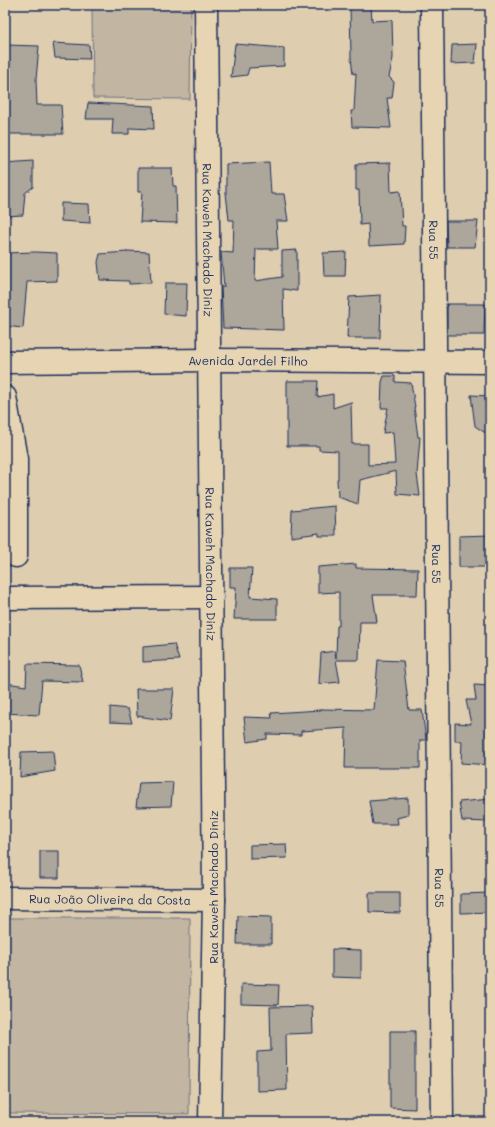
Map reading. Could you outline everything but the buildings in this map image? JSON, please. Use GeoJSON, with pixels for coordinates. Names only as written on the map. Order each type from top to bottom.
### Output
{"type":"FeatureCollection","features":[{"type":"Feature","properties":{"kind":"street","name":"Rua Kaweh Machado Diniz"},"geometry":{"type":"LineString","coordinates":[[206,5],[214,900],[210,1122]]}},
{"type":"Feature","properties":{"kind":"street","name":"Rua 55"},"geometry":{"type":"LineString","coordinates":[[432,5],[442,1122]]}},
{"type":"Feature","properties":{"kind":"street","name":"Avenida Jardel Filho"},"geometry":{"type":"LineString","coordinates":[[5,362],[210,360],[490,362]]}},
{"type":"Feature","properties":{"kind":"street"},"geometry":{"type":"LineString","coordinates":[[5,397],[16,459],[16,556]]}},
{"type":"Feature","properties":{"kind":"street"},"geometry":{"type":"LineString","coordinates":[[5,598],[212,597]]}},
{"type":"Feature","properties":{"kind":"street","name":"Rua João Oliveira da Costa"},"geometry":{"type":"LineString","coordinates":[[5,898],[214,900]]}},
{"type":"Feature","properties":{"kind":"shaded area"},"geometry":{"type":"Polygon","coordinates":[[[92,5],[191,5],[190,99],[93,98],[92,5]]]}},
{"type":"Feature","properties":{"kind":"shaded area"},"geometry":{"type":"Polygon","coordinates":[[[6,918],[190,918],[189,1114],[5,1113],[6,918]]]}}]}
